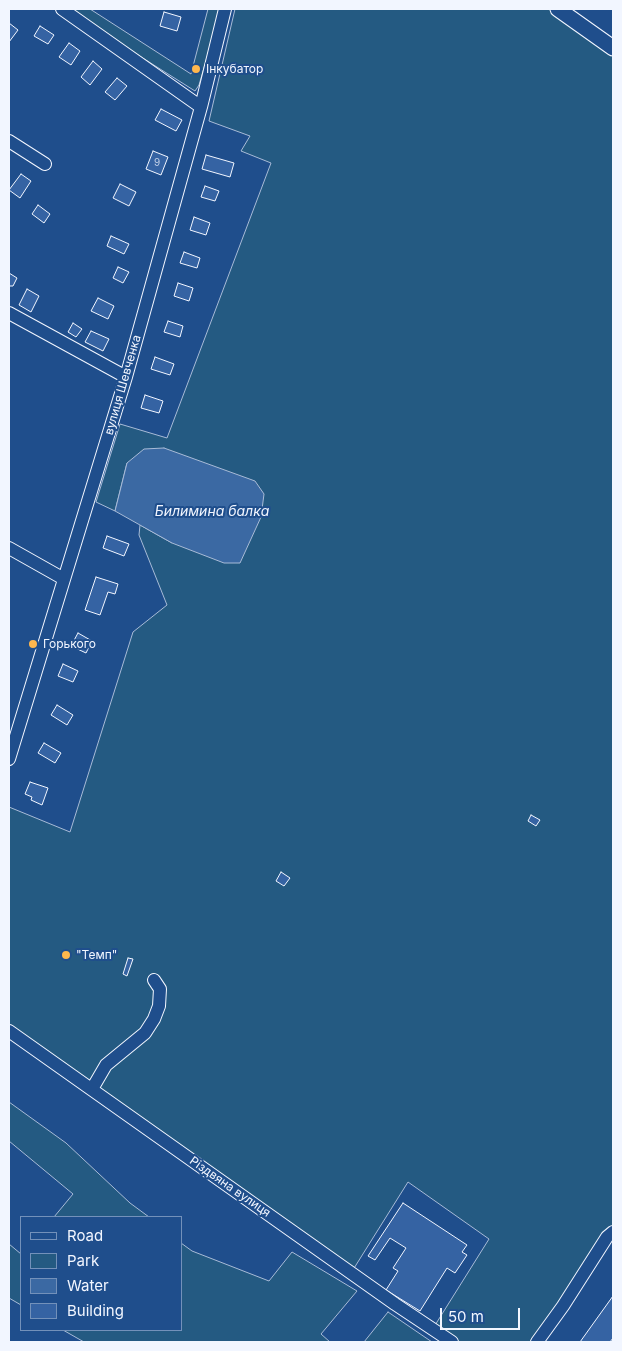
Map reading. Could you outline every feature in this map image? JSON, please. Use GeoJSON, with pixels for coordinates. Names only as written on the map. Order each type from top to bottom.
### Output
{"type":"FeatureCollection","features":[{"type":"Feature","properties":{"kind":"main road"},"geometry":{"type":"LineString","coordinates":[[558,9],[613,48]]}},
{"type":"Feature","properties":{"kind":"street"},"geometry":{"type":"LineString","coordinates":[[62,9],[201,107]]}},
{"type":"Feature","properties":{"kind":"street","name":"вулиця Шевченка"},"geometry":{"type":"LineString","coordinates":[[9,759],[126,377],[201,107],[225,9]]}},
{"type":"Feature","properties":{"kind":"street"},"geometry":{"type":"LineString","coordinates":[[9,141],[44,164]]}},
{"type":"Feature","properties":{"kind":"street"},"geometry":{"type":"LineString","coordinates":[[9,313],[126,377]]}},
{"type":"Feature","properties":{"kind":"street"},"geometry":{"type":"LineString","coordinates":[[9,548],[64,579]]}},
{"type":"Feature","properties":{"kind":"street"},"geometry":{"type":"LineString","coordinates":[[92,1089],[106,1065],[145,1033],[154,1019],[159,1006],[160,990],[154,980]]}},
{"type":"Feature","properties":{"kind":"street","name":"Різдвяна вулиця"},"geometry":{"type":"LineString","coordinates":[[9,1031],[418,1320],[452,1342]]}},
{"type":"Feature","properties":{"kind":"street"},"geometry":{"type":"LineString","coordinates":[[537,1342],[613,1232]]}},
{"type":"Feature","properties":{"kind":"green space"},"geometry":{"type":"Polygon","coordinates":[[[65,9],[90,9],[191,74],[208,9],[221,9],[199,85],[195,91],[65,9]]]}},
{"type":"Feature","properties":{"kind":"green space"},"geometry":{"type":"Polygon","coordinates":[[[235,9],[558,9],[613,48],[613,1229],[539,1342],[452,1342],[432,1330],[489,1239],[408,1182],[351,1273],[9,1031],[9,807],[70,832],[133,632],[167,605],[139,535],[140,525],[172,543],[127,463],[115,511],[96,502],[120,424],[167,438],[271,163],[241,151],[250,136],[209,121],[235,9]]]}},
{"type":"Feature","properties":{"kind":"green space"},"geometry":{"type":"Polygon","coordinates":[[[9,1102],[66,1143],[130,1203],[148,1216],[55,1216],[73,1194],[9,1141],[9,1102]]]}},
{"type":"Feature","properties":{"kind":"green space"},"geometry":{"type":"Polygon","coordinates":[[[9,1244],[20,1253],[20,1304],[9,1298],[9,1244]]]}},
{"type":"Feature","properties":{"kind":"green space"},"geometry":{"type":"Polygon","coordinates":[[[182,1244],[192,1251],[269,1281],[292,1252],[357,1291],[321,1334],[330,1342],[84,1342],[65,1331],[182,1331],[182,1244]]]}},
{"type":"Feature","properties":{"kind":"green space"},"geometry":{"type":"Polygon","coordinates":[[[388,1312],[432,1342],[364,1342],[388,1312]]]}},
{"type":"Feature","properties":{"kind":"water","name":"Билимина балка"},"geometry":{"type":"Polygon","coordinates":[[[164,448],[255,481],[264,494],[261,517],[240,563],[224,563],[172,543],[115,511],[127,463],[144,449],[164,448]]]}},
{"type":"Feature","properties":{"kind":"building"},"geometry":{"type":"Polygon","coordinates":[[[164,12],[181,17],[177,31],[160,26],[164,12]]]}},
{"type":"Feature","properties":{"kind":"building"},"geometry":{"type":"Polygon","coordinates":[[[9,23],[18,30],[9,42],[9,23]]]}},
{"type":"Feature","properties":{"kind":"building"},"geometry":{"type":"Polygon","coordinates":[[[40,26],[54,35],[48,44],[34,36],[40,26]]]}},
{"type":"Feature","properties":{"kind":"building"},"geometry":{"type":"Polygon","coordinates":[[[69,43],[80,51],[71,65],[59,57],[69,43]]]}},
{"type":"Feature","properties":{"kind":"building"},"geometry":{"type":"Polygon","coordinates":[[[93,61],[102,69],[90,85],[81,77],[93,61]]]}},
{"type":"Feature","properties":{"kind":"building"},"geometry":{"type":"Polygon","coordinates":[[[117,78],[127,86],[115,100],[105,92],[117,78]]]}},
{"type":"Feature","properties":{"kind":"building"},"geometry":{"type":"Polygon","coordinates":[[[161,109],[182,120],[176,131],[155,120],[161,109]]]}},
{"type":"Feature","properties":{"kind":"building"},"geometry":{"type":"Polygon","coordinates":[[[153,151],[168,157],[161,175],[146,169],[153,151]]]}},
{"type":"Feature","properties":{"kind":"building"},"geometry":{"type":"Polygon","coordinates":[[[206,155],[234,163],[230,177],[202,169],[206,155]]]}},
{"type":"Feature","properties":{"kind":"building"},"geometry":{"type":"Polygon","coordinates":[[[21,174],[31,181],[20,198],[9,190],[21,174]]]}},
{"type":"Feature","properties":{"kind":"building"},"geometry":{"type":"Polygon","coordinates":[[[120,184],[136,192],[129,206],[113,198],[120,184]]]}},
{"type":"Feature","properties":{"kind":"building"},"geometry":{"type":"Polygon","coordinates":[[[205,186],[219,191],[215,201],[201,197],[205,186]]]}},
{"type":"Feature","properties":{"kind":"building"},"geometry":{"type":"Polygon","coordinates":[[[38,205],[50,214],[44,223],[32,214],[38,205]]]}},
{"type":"Feature","properties":{"kind":"building"},"geometry":{"type":"Polygon","coordinates":[[[194,217],[210,223],[206,235],[190,230],[194,217]]]}},
{"type":"Feature","properties":{"kind":"building"},"geometry":{"type":"Polygon","coordinates":[[[111,236],[129,244],[124,254],[107,246],[111,236]]]}},
{"type":"Feature","properties":{"kind":"building"},"geometry":{"type":"Polygon","coordinates":[[[184,252],[200,258],[197,268],[180,263],[184,252]]]}},
{"type":"Feature","properties":{"kind":"building"},"geometry":{"type":"Polygon","coordinates":[[[118,267],[129,272],[123,283],[113,278],[118,267]]]}},
{"type":"Feature","properties":{"kind":"building"},"geometry":{"type":"Polygon","coordinates":[[[9,273],[17,278],[13,286],[9,286],[9,273]]]}},
{"type":"Feature","properties":{"kind":"building"},"geometry":{"type":"Polygon","coordinates":[[[178,283],[193,288],[189,301],[174,296],[178,283]]]}},
{"type":"Feature","properties":{"kind":"building"},"geometry":{"type":"Polygon","coordinates":[[[27,289],[39,296],[31,312],[19,305],[27,289]]]}},
{"type":"Feature","properties":{"kind":"building"},"geometry":{"type":"Polygon","coordinates":[[[98,298],[114,306],[108,319],[91,311],[98,298]]]}},
{"type":"Feature","properties":{"kind":"building"},"geometry":{"type":"Polygon","coordinates":[[[168,321],[183,326],[180,337],[164,332],[168,321]]]}},
{"type":"Feature","properties":{"kind":"building"},"geometry":{"type":"Polygon","coordinates":[[[73,323],[82,329],[76,337],[68,332],[73,323]]]}},
{"type":"Feature","properties":{"kind":"building"},"geometry":{"type":"Polygon","coordinates":[[[91,331],[109,339],[103,351],[85,342],[91,331]]]}},
{"type":"Feature","properties":{"kind":"building"},"geometry":{"type":"Polygon","coordinates":[[[155,357],[174,364],[170,375],[151,369],[155,357]]]}},
{"type":"Feature","properties":{"kind":"building"},"geometry":{"type":"Polygon","coordinates":[[[145,395],[163,401],[159,413],[141,408],[145,395]]]}},
{"type":"Feature","properties":{"kind":"building"},"geometry":{"type":"Polygon","coordinates":[[[107,536],[129,544],[124,556],[103,548],[107,536]]]}},
{"type":"Feature","properties":{"kind":"building"},"geometry":{"type":"Polygon","coordinates":[[[96,577],[118,584],[115,594],[108,592],[100,615],[85,610],[96,577]]]}},
{"type":"Feature","properties":{"kind":"building"},"geometry":{"type":"Polygon","coordinates":[[[78,633],[92,641],[86,653],[71,646],[78,633]]]}},
{"type":"Feature","properties":{"kind":"building"},"geometry":{"type":"Polygon","coordinates":[[[63,664],[78,671],[73,682],[58,676],[63,664]]]}},
{"type":"Feature","properties":{"kind":"building"},"geometry":{"type":"Polygon","coordinates":[[[57,705],[73,715],[67,725],[51,715],[57,705]]]}},
{"type":"Feature","properties":{"kind":"building"},"geometry":{"type":"Polygon","coordinates":[[[44,743],[61,753],[55,763],[38,753],[44,743]]]}},
{"type":"Feature","properties":{"kind":"building"},"geometry":{"type":"Polygon","coordinates":[[[30,782],[48,788],[42,805],[31,800],[32,797],[25,794],[30,782]]]}},
{"type":"Feature","properties":{"kind":"building"},"geometry":{"type":"Polygon","coordinates":[[[531,815],[540,820],[536,826],[528,821],[531,815]]]}},
{"type":"Feature","properties":{"kind":"building"},"geometry":{"type":"Polygon","coordinates":[[[281,872],[290,878],[284,886],[276,881],[281,872]]]}},
{"type":"Feature","properties":{"kind":"building"},"geometry":{"type":"Polygon","coordinates":[[[128,958],[133,959],[127,976],[123,974],[128,958]]]}},
{"type":"Feature","properties":{"kind":"building"},"geometry":{"type":"Polygon","coordinates":[[[403,1203],[467,1245],[462,1252],[467,1255],[455,1273],[447,1268],[420,1311],[386,1290],[398,1271],[393,1268],[406,1248],[390,1238],[375,1260],[368,1256],[403,1203]]]}},
{"type":"Feature","properties":{"kind":"building"},"geometry":{"type":"Polygon","coordinates":[[[613,1296],[613,1338],[610,1342],[580,1342],[613,1296]]]}},
{"type":"Feature","properties":{"kind":"place","name":"Інкубатор"},"geometry":{"type":"Point","coordinates":[196,69]}},
{"type":"Feature","properties":{"kind":"place","name":"Горького"},"geometry":{"type":"Point","coordinates":[33,644]}},
{"type":"Feature","properties":{"kind":"place","name":"\"Темп\""},"geometry":{"type":"Point","coordinates":[66,955]}}]}
